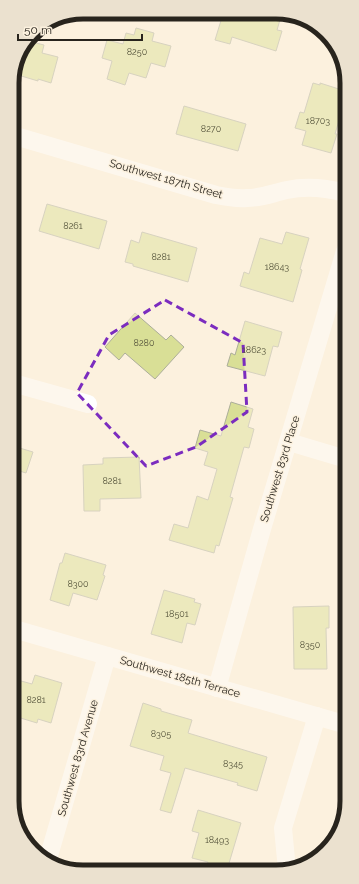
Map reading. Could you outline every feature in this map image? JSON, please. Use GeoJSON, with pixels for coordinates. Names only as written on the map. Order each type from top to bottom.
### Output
{"type":"FeatureCollection","features":[{"type":"Feature","properties":{"kind":"street","name":"Southwest 187th Street"},"geometry":{"type":"LineString","coordinates":[[19,138],[216,195],[246,198],[259,197],[304,188],[321,188],[340,192]]}},
{"type":"Feature","properties":{"kind":"street","name":"Southwest 83rd Place"},"geometry":{"type":"LineString","coordinates":[[217,688],[262,529],[340,268]]}},
{"type":"Feature","properties":{"kind":"street"},"geometry":{"type":"LineString","coordinates":[[19,384],[88,404]]}},
{"type":"Feature","properties":{"kind":"street"},"geometry":{"type":"LineString","coordinates":[[289,442],[340,457]]}},
{"type":"Feature","properties":{"kind":"street","name":"Southwest 185th Terrace"},"geometry":{"type":"LineString","coordinates":[[19,630],[340,723]]}},
{"type":"Feature","properties":{"kind":"street","name":"Southwest 83rd Avenue"},"geometry":{"type":"LineString","coordinates":[[49,855],[107,656]]}},
{"type":"Feature","properties":{"kind":"street"},"geometry":{"type":"LineString","coordinates":[[286,864],[283,828],[317,716]]}},
{"type":"Feature","properties":{"kind":"highlighted area"},"geometry":{"type":"Polygon","coordinates":[[[165,300],[243,343],[247,412],[196,447],[146,466],[77,393],[109,335],[165,300]]]}},
{"type":"Feature","properties":{"kind":"building"},"geometry":{"type":"Polygon","coordinates":[[[221,19],[280,19],[277,30],[282,31],[276,51],[232,37],[230,44],[215,40],[221,19]]]}},
{"type":"Feature","properties":{"kind":"building"},"geometry":{"type":"Polygon","coordinates":[[[136,28],[154,33],[152,41],[171,46],[165,67],[151,63],[146,78],[129,73],[125,85],[107,79],[112,61],[102,58],[107,40],[123,44],[126,33],[134,35],[136,28]]]}},
{"type":"Feature","properties":{"kind":"building"},"geometry":{"type":"Polygon","coordinates":[[[34,42],[44,45],[42,53],[58,57],[51,83],[38,79],[38,81],[20,75],[26,55],[34,42]]]}},
{"type":"Feature","properties":{"kind":"building"},"geometry":{"type":"Polygon","coordinates":[[[313,83],[320,85],[320,83],[340,89],[340,117],[335,134],[337,134],[331,153],[302,145],[306,131],[295,128],[300,112],[304,113],[313,83]]]}},
{"type":"Feature","properties":{"kind":"building"},"geometry":{"type":"Polygon","coordinates":[[[184,106],[246,124],[238,151],[176,134],[184,106]]]}},
{"type":"Feature","properties":{"kind":"building"},"geometry":{"type":"Polygon","coordinates":[[[47,204],[107,221],[99,249],[39,231],[47,204]]]}},
{"type":"Feature","properties":{"kind":"building"},"geometry":{"type":"Polygon","coordinates":[[[142,232],[197,248],[188,282],[133,266],[133,264],[125,262],[131,240],[139,243],[142,232]]]}},
{"type":"Feature","properties":{"kind":"building"},"geometry":{"type":"Polygon","coordinates":[[[286,232],[309,238],[300,269],[302,270],[293,302],[240,286],[244,272],[249,274],[260,238],[282,244],[286,232]]]}},
{"type":"Feature","properties":{"kind":"building"},"geometry":{"type":"Polygon","coordinates":[[[135,313],[166,340],[171,335],[184,347],[155,379],[125,353],[119,360],[105,347],[135,313]]]}},
{"type":"Feature","properties":{"kind":"building"},"geometry":{"type":"Polygon","coordinates":[[[245,321],[282,332],[278,347],[273,346],[265,376],[227,366],[231,353],[235,355],[245,321]]]}},
{"type":"Feature","properties":{"kind":"building"},"geometry":{"type":"Polygon","coordinates":[[[231,402],[253,409],[248,427],[254,429],[249,448],[244,447],[230,497],[233,498],[219,546],[216,545],[214,553],[169,540],[174,524],[188,528],[197,496],[208,500],[217,469],[204,465],[208,452],[195,448],[200,430],[221,436],[231,402]]]}},
{"type":"Feature","properties":{"kind":"building"},"geometry":{"type":"Polygon","coordinates":[[[19,448],[33,452],[26,473],[19,471],[19,448]]]}},
{"type":"Feature","properties":{"kind":"building"},"geometry":{"type":"Polygon","coordinates":[[[139,457],[141,498],[100,499],[100,511],[84,511],[83,465],[103,464],[103,458],[139,457]]]}},
{"type":"Feature","properties":{"kind":"building"},"geometry":{"type":"Polygon","coordinates":[[[65,553],[106,565],[103,575],[105,576],[97,600],[73,593],[69,606],[50,600],[60,563],[62,563],[65,553]]]}},
{"type":"Feature","properties":{"kind":"building"},"geometry":{"type":"Polygon","coordinates":[[[164,590],[195,599],[194,602],[201,604],[195,625],[187,623],[182,643],[151,634],[164,590]]]}},
{"type":"Feature","properties":{"kind":"building"},"geometry":{"type":"Polygon","coordinates":[[[329,606],[329,628],[326,628],[327,669],[294,669],[293,607],[329,606]]]}},
{"type":"Feature","properties":{"kind":"building"},"geometry":{"type":"Polygon","coordinates":[[[35,675],[62,683],[51,723],[38,719],[37,723],[19,718],[19,680],[32,684],[35,675]]]}},
{"type":"Feature","properties":{"kind":"building"},"geometry":{"type":"Polygon","coordinates":[[[143,703],[161,709],[161,711],[192,720],[188,733],[267,757],[257,791],[237,785],[238,783],[185,768],[171,813],[160,810],[171,773],[160,770],[164,756],[130,746],[143,703]]]}},
{"type":"Feature","properties":{"kind":"building"},"geometry":{"type":"Polygon","coordinates":[[[198,810],[241,823],[228,865],[207,865],[208,862],[192,858],[199,833],[192,831],[198,810]]]}}]}
